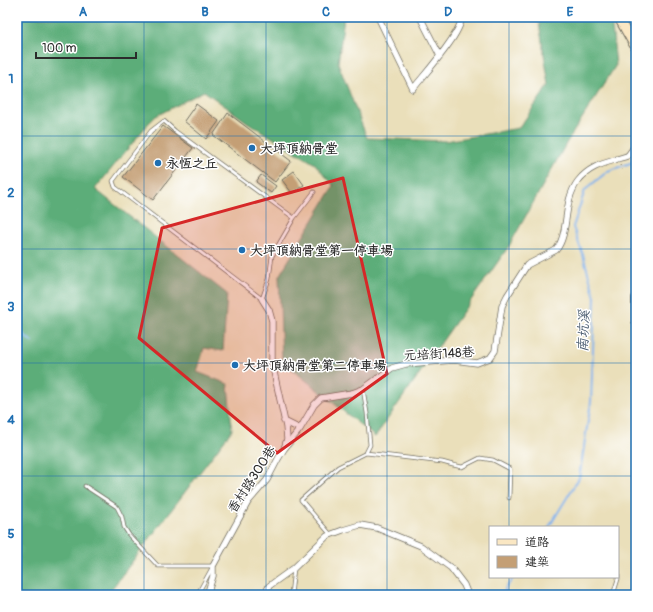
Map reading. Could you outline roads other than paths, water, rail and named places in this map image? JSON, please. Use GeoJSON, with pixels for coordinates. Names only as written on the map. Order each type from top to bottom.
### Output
{"type":"FeatureCollection","features":[{"type":"Feature","properties":{"kind":"street"},"geometry":{"type":"LineString","coordinates":[[378,17],[413,89],[440,56],[460,27],[462,20],[461,17]]}},
{"type":"Feature","properties":{"kind":"street"},"geometry":{"type":"LineString","coordinates":[[420,17],[440,56]]}},
{"type":"Feature","properties":{"kind":"street"},"geometry":{"type":"LineString","coordinates":[[618,17],[636,49]]}},
{"type":"Feature","properties":{"kind":"street","name":"元培街148巷"},"geometry":{"type":"LineString","coordinates":[[284,450],[300,429],[314,405],[321,398],[352,393],[363,389],[392,368],[406,364],[454,360],[477,363],[490,358],[495,351],[502,306],[527,264],[556,250],[559,246],[563,238],[571,192],[578,181],[586,172],[600,164],[628,156],[636,144]]}},
{"type":"Feature","properties":{"kind":"street"},"geometry":{"type":"LineString","coordinates":[[636,298],[636,321]]}},
{"type":"Feature","properties":{"kind":"street","name":"香村路300巷"},"geometry":{"type":"LineString","coordinates":[[207,595],[213,566],[248,502],[267,480],[284,450],[287,439],[272,363],[272,321],[269,310],[262,299]]}},
{"type":"Feature","properties":{"kind":"street"},"geometry":{"type":"LineString","coordinates":[[284,421],[300,429]]}},
{"type":"Feature","properties":{"kind":"street"},"geometry":{"type":"LineString","coordinates":[[265,595],[269,586],[294,568],[327,536],[360,525],[377,528],[422,546],[451,568],[464,585],[468,595]]}},
{"type":"Feature","properties":{"kind":"lane"},"geometry":{"type":"LineString","coordinates":[[294,218],[216,162],[164,121],[151,131],[114,181],[115,187],[262,299],[269,279],[272,256],[294,218],[314,192]]}},
{"type":"Feature","properties":{"kind":"lane"},"geometry":{"type":"LineString","coordinates":[[363,389],[370,445],[366,453]]}},
{"type":"Feature","properties":{"kind":"lane"},"geometry":{"type":"LineString","coordinates":[[331,535],[301,500],[338,467],[366,453],[442,462],[462,467],[480,458],[493,460],[510,469],[509,498]]}},
{"type":"Feature","properties":{"kind":"lane"},"geometry":{"type":"LineString","coordinates":[[85,486],[117,506],[122,517],[124,527],[129,535],[158,566],[213,566],[197,595]]}},
{"type":"Feature","properties":{"kind":"lane"},"geometry":{"type":"LineString","coordinates":[[291,595],[294,568]]}},
{"type":"Feature","properties":{"kind":"lane"},"geometry":{"type":"LineString","coordinates":[[614,595],[618,578]]}},
{"type":"Feature","properties":{"kind":"waterway","name":"南坑溪"},"geometry":{"type":"LineString","coordinates":[[550,526],[579,478],[591,402],[595,297],[573,227],[585,190],[608,171],[636,161]]}},
{"type":"Feature","properties":{"kind":"waterway"},"geometry":{"type":"LineString","coordinates":[[17,329],[32,342]]}},
{"type":"Feature","properties":{"kind":"waterway","name":"南坑溪"},"geometry":{"type":"LineString","coordinates":[[506,595],[505,589],[513,578]]}},
{"type":"Feature","properties":{"kind":"place","name":"大坪頂納骨堂"},"geometry":{"type":"Point","coordinates":[252,148]}},
{"type":"Feature","properties":{"kind":"place","name":"永恆之丘"},"geometry":{"type":"Point","coordinates":[158,163]}},
{"type":"Feature","properties":{"kind":"place","name":"大坪頂納骨堂第一停車場"},"geometry":{"type":"Point","coordinates":[242,250]}},
{"type":"Feature","properties":{"kind":"place","name":"大坪頂納骨堂第二停車場"},"geometry":{"type":"Point","coordinates":[235,365]}}]}
